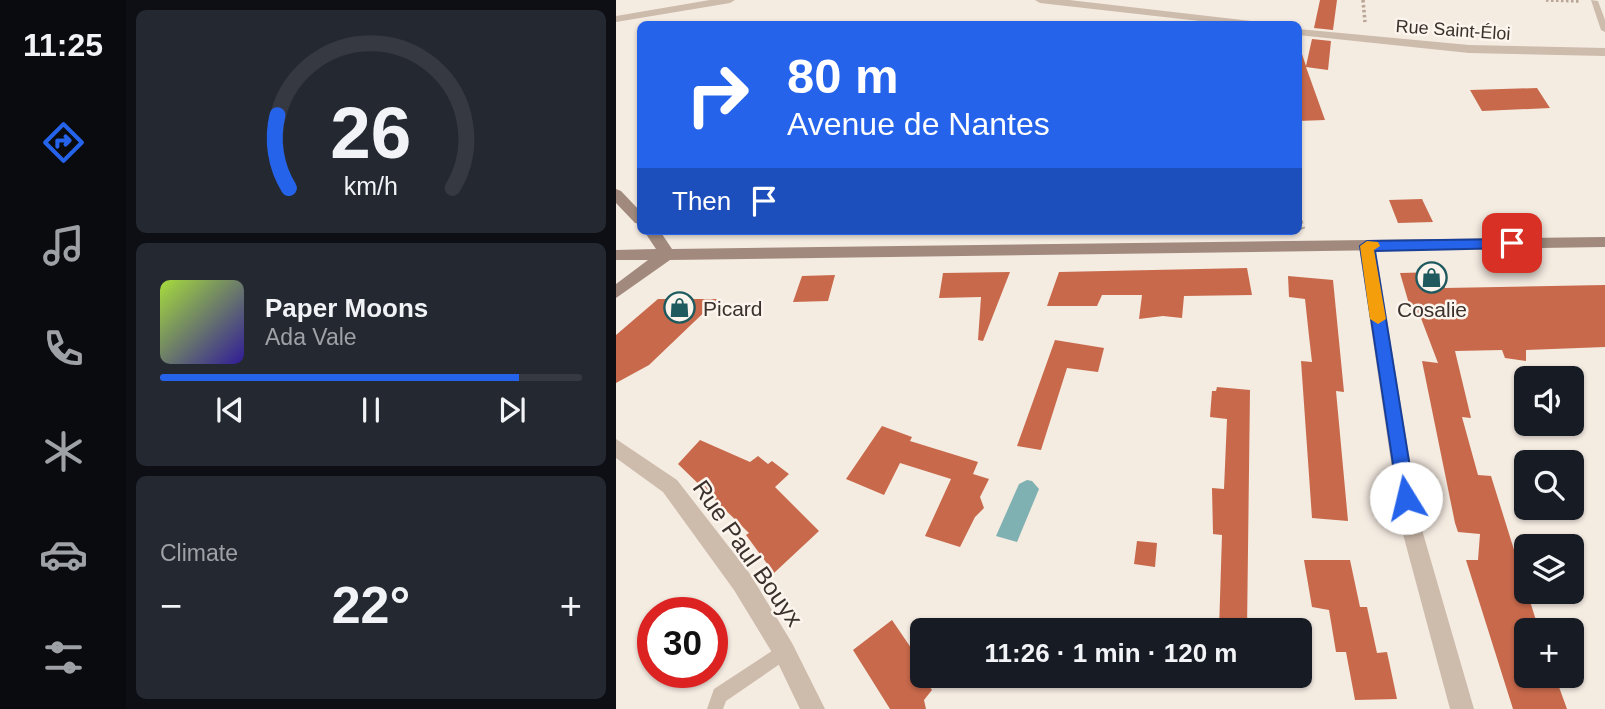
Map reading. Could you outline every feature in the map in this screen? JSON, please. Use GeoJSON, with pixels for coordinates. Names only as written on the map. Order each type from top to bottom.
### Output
{"type":"FeatureCollection","features":[{"type":"Feature","properties":{"kind":"main road"},"geometry":{"type":"LineString","coordinates":[[616,194],[637,216]]}},
{"type":"Feature","properties":{"kind":"main road"},"geometry":{"type":"LineString","coordinates":[[655,235],[667,254]]}},
{"type":"Feature","properties":{"kind":"main road"},"geometry":{"type":"LineString","coordinates":[[616,255],[1605,242]]}},
{"type":"Feature","properties":{"kind":"main road"},"geometry":{"type":"LineString","coordinates":[[616,292],[667,254]]}},
{"type":"Feature","properties":{"kind":"street"},"geometry":{"type":"LineString","coordinates":[[616,19],[730,0]]}},
{"type":"Feature","properties":{"kind":"street"},"geometry":{"type":"LineString","coordinates":[[1040,0],[1209,21]]}},
{"type":"Feature","properties":{"kind":"street","name":"Rue Saint-Éloi"},"geometry":{"type":"LineString","coordinates":[[1302,32],[1469,50],[1605,52]]}},
{"type":"Feature","properties":{"kind":"street"},"geometry":{"type":"LineString","coordinates":[[1367,246],[1410,523],[1462,709]]}},
{"type":"Feature","properties":{"kind":"street","name":"Rue Paul Bouyx"},"geometry":{"type":"LineString","coordinates":[[616,447],[670,486],[742,582],[784,651],[813,709]]}},
{"type":"Feature","properties":{"kind":"lane"},"geometry":{"type":"LineString","coordinates":[[1594,1],[1605,30]]}},
{"type":"Feature","properties":{"kind":"lane"},"geometry":{"type":"LineString","coordinates":[[715,709],[720,695],[784,651]]}},
{"type":"Feature","properties":{"kind":"path"},"geometry":{"type":"LineString","coordinates":[[1546,0],[1594,1]]}},
{"type":"Feature","properties":{"kind":"water"},"geometry":{"type":"Polygon","coordinates":[[[1032,481],[1039,489],[1017,542],[996,536],[1019,484],[1032,481]]]}},
{"type":"Feature","properties":{"kind":"building"},"geometry":{"type":"Polygon","coordinates":[[[1320,0],[1337,0],[1333,30],[1314,28],[1320,0]]]}},
{"type":"Feature","properties":{"kind":"building"},"geometry":{"type":"Polygon","coordinates":[[[1312,39],[1331,41],[1328,70],[1306,67],[1325,120],[1302,121],[1302,54],[1306,66],[1312,39]]]}},
{"type":"Feature","properties":{"kind":"building"},"geometry":{"type":"Polygon","coordinates":[[[1537,88],[1550,108],[1482,111],[1470,90],[1537,88]]]}},
{"type":"Feature","properties":{"kind":"building"},"geometry":{"type":"Polygon","coordinates":[[[1422,199],[1433,222],[1398,223],[1389,200],[1422,199]]]}},
{"type":"Feature","properties":{"kind":"building"},"geometry":{"type":"Polygon","coordinates":[[[1247,268],[1252,295],[1184,296],[1182,318],[1163,316],[1139,319],[1142,295],[1102,295],[1097,306],[1047,306],[1059,272],[1247,268]]]}},
{"type":"Feature","properties":{"kind":"building"},"geometry":{"type":"Polygon","coordinates":[[[1010,272],[983,341],[978,340],[981,297],[939,298],[943,273],[1010,272]]]}},
{"type":"Feature","properties":{"kind":"building"},"geometry":{"type":"Polygon","coordinates":[[[1438,272],[1445,288],[1605,285],[1605,347],[1526,350],[1526,361],[1505,358],[1502,350],[1455,351],[1471,418],[1462,417],[1478,475],[1491,476],[1514,550],[1514,604],[1531,604],[1535,618],[1514,618],[1514,688],[1559,688],[1567,709],[1513,709],[1466,560],[1478,560],[1480,534],[1458,532],[1455,523],[1422,361],[1438,363],[1419,313],[1412,314],[1400,273],[1438,272]]]}},
{"type":"Feature","properties":{"kind":"building"},"geometry":{"type":"Polygon","coordinates":[[[835,275],[828,301],[793,302],[802,276],[835,275]]]}},
{"type":"Feature","properties":{"kind":"building"},"geometry":{"type":"Polygon","coordinates":[[[1288,276],[1333,280],[1344,392],[1336,391],[1348,521],[1312,518],[1301,361],[1312,362],[1305,299],[1289,297],[1288,276]]]}},
{"type":"Feature","properties":{"kind":"building"},"geometry":{"type":"Polygon","coordinates":[[[658,299],[718,299],[649,365],[616,383],[616,335],[658,299]]]}},
{"type":"Feature","properties":{"kind":"building"},"geometry":{"type":"Polygon","coordinates":[[[1055,340],[1104,348],[1098,372],[1067,368],[1041,450],[1017,446],[1055,340]]]}},
{"type":"Feature","properties":{"kind":"building"},"geometry":{"type":"Polygon","coordinates":[[[1217,387],[1250,390],[1247,618],[1219,618],[1222,535],[1213,534],[1212,488],[1224,489],[1227,419],[1210,417],[1212,391],[1216,391],[1217,387]]]}},
{"type":"Feature","properties":{"kind":"building"},"geometry":{"type":"Polygon","coordinates":[[[882,426],[912,437],[910,441],[978,462],[973,474],[989,479],[980,497],[984,508],[975,517],[960,547],[925,536],[951,479],[900,463],[884,495],[846,479],[882,426]]]}},
{"type":"Feature","properties":{"kind":"building"},"geometry":{"type":"Polygon","coordinates":[[[700,440],[750,462],[758,456],[768,464],[772,461],[789,474],[775,487],[819,531],[774,573],[746,535],[749,533],[678,464],[700,440]]]}},
{"type":"Feature","properties":{"kind":"building"},"geometry":{"type":"Polygon","coordinates":[[[1137,541],[1157,543],[1155,567],[1134,564],[1137,541]]]}},
{"type":"Feature","properties":{"kind":"building"},"geometry":{"type":"Polygon","coordinates":[[[1304,560],[1350,560],[1360,607],[1367,607],[1377,653],[1387,652],[1397,699],[1355,700],[1346,652],[1336,652],[1329,610],[1312,607],[1304,560]]]}},
{"type":"Feature","properties":{"kind":"building"},"geometry":{"type":"Polygon","coordinates":[[[892,620],[910,646],[910,688],[932,690],[924,700],[926,709],[890,709],[853,650],[892,620]]]}},
{"type":"Feature","properties":{"kind":"slow traffic"},"geometry":{"type":"LineString","coordinates":[[1373,246],[1367,246],[1378,319]]}},
{"type":"Feature","properties":{"kind":"place","name":"Cosalie"},"geometry":{"type":"Point","coordinates":[1432,277]}},
{"type":"Feature","properties":{"kind":"place","name":"Picard"},"geometry":{"type":"Point","coordinates":[680,308]}},
{"type":"Feature","properties":{"kind":"route"},"geometry":{"type":"LineString","coordinates":[[1406,498],[1367,246],[1512,243]]}}]}
